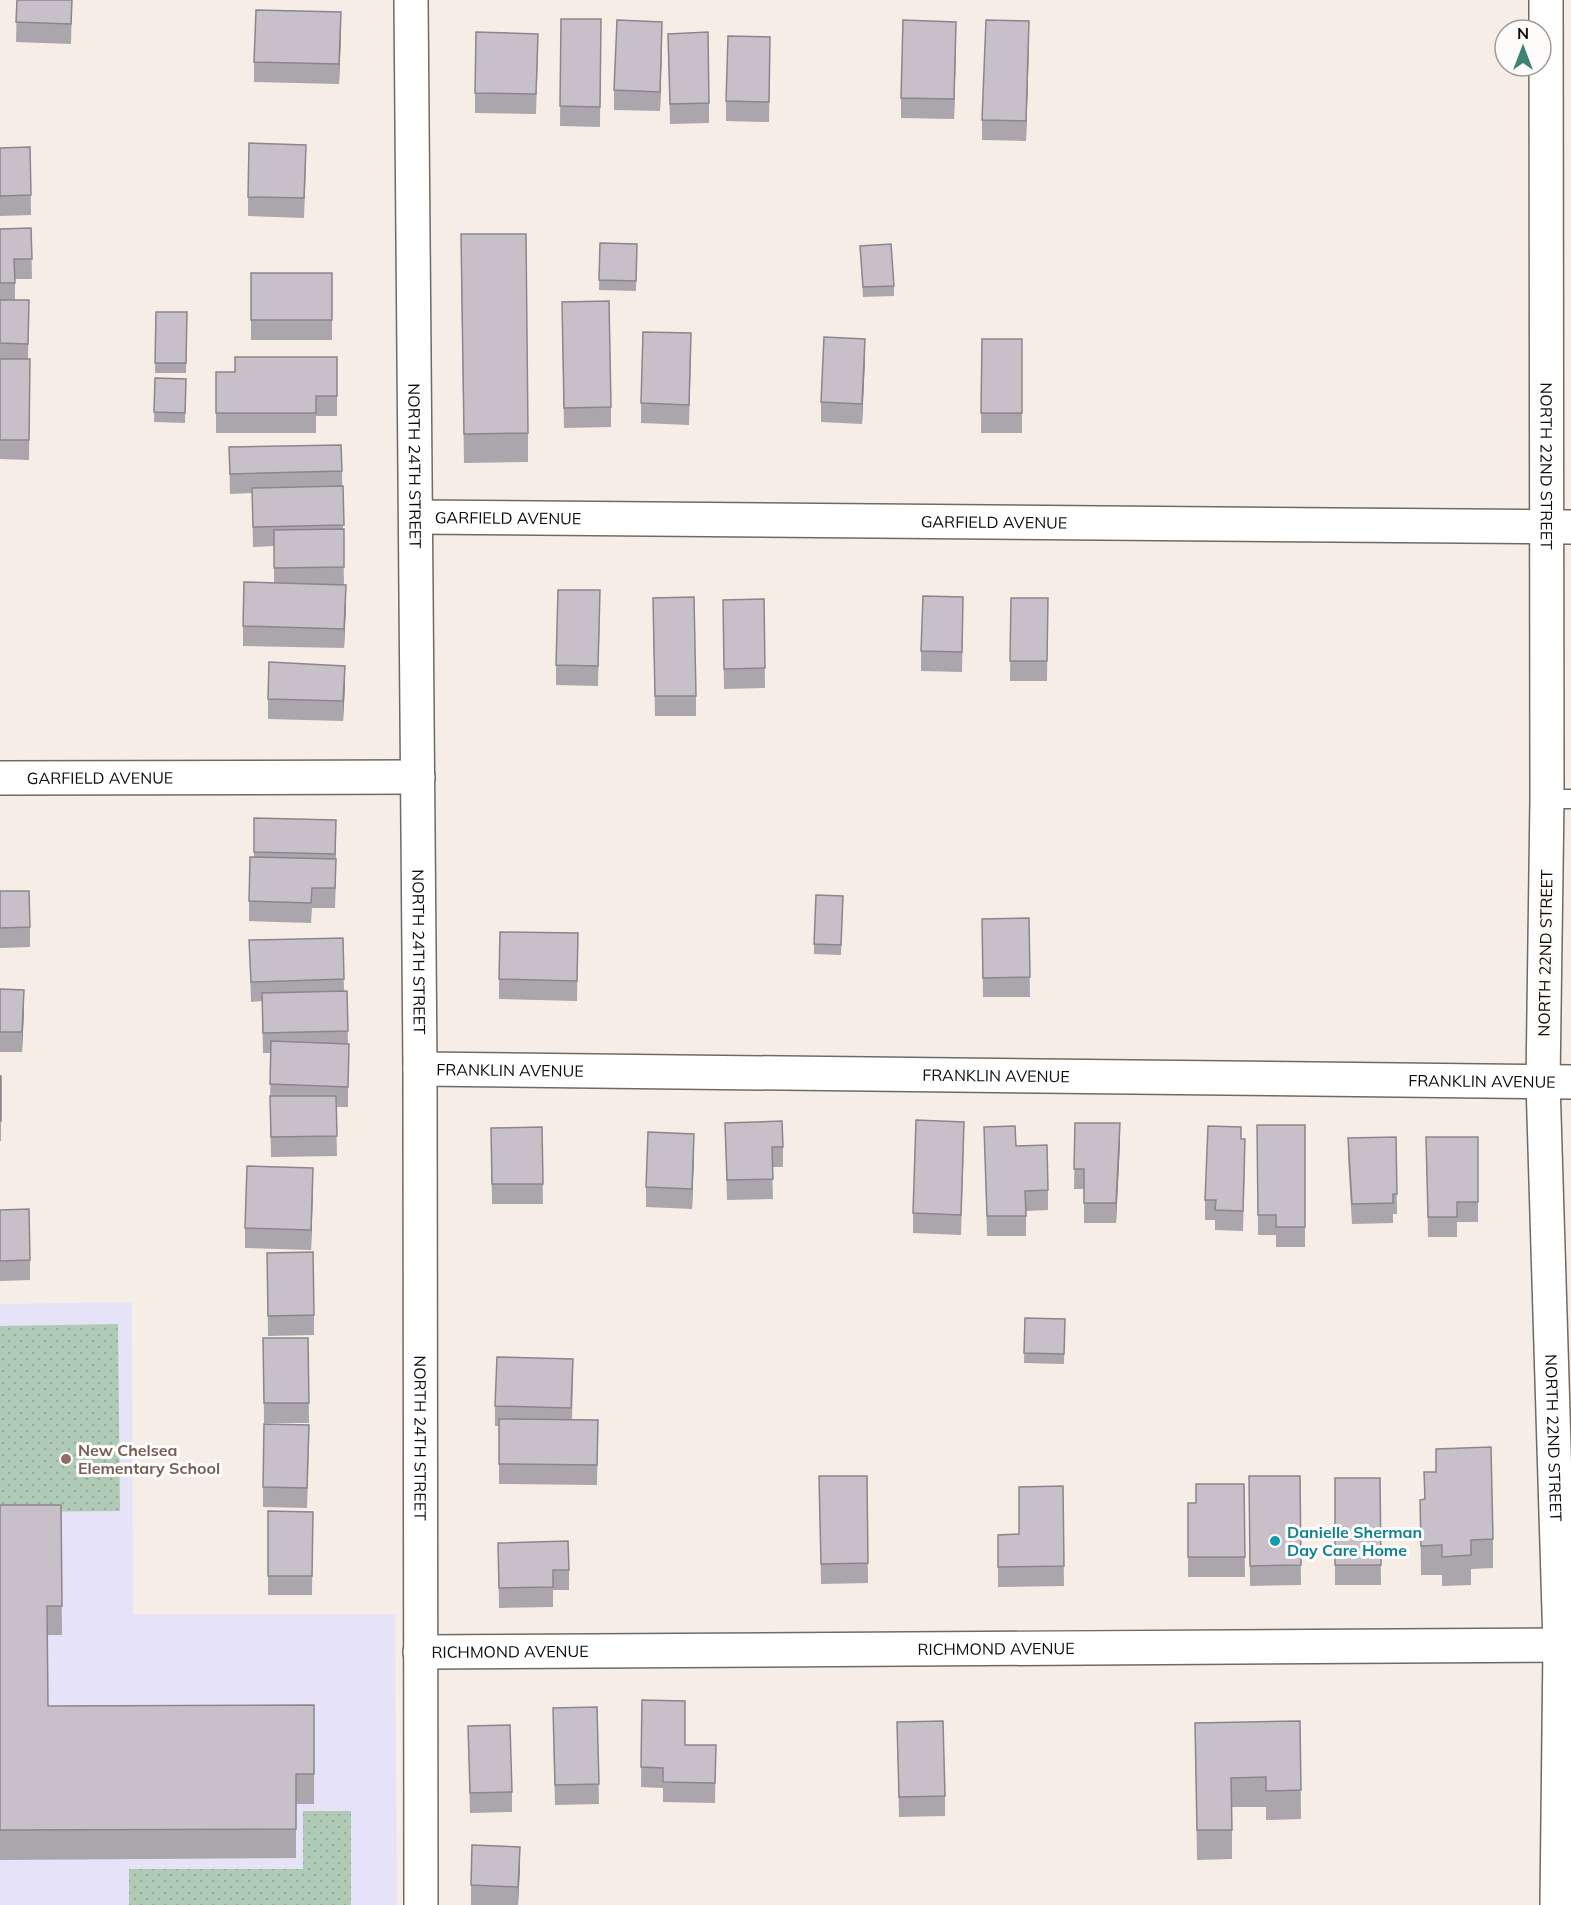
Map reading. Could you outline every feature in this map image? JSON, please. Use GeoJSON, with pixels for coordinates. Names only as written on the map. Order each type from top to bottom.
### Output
{"type":"FeatureCollection","features":[{"type":"Feature","properties":{"kind":"street","name":"NORTH 24TH STREET"},"geometry":{"type":"LineString","coordinates":[[411,0],[420,1069],[421,1905]]}},
{"type":"Feature","properties":{"kind":"street","name":"NORTH 22ND STREET"},"geometry":{"type":"LineString","coordinates":[[1546,0],[1559,527],[1557,1082],[1565,1645],[1557,1905]]}},
{"type":"Feature","properties":{"kind":"street","name":"GARFIELD AVENUE"},"geometry":{"type":"LineString","coordinates":[[416,517],[1559,527]]}},
{"type":"Feature","properties":{"kind":"street","name":"GARFIELD AVENUE"},"geometry":{"type":"LineString","coordinates":[[0,778],[418,777]]}},
{"type":"Feature","properties":{"kind":"street","name":"FRANKLIN AVENUE"},"geometry":{"type":"LineString","coordinates":[[420,1069],[1557,1082]]}},
{"type":"Feature","properties":{"kind":"street","name":"RICHMOND AVENUE"},"geometry":{"type":"LineString","coordinates":[[420,1652],[1565,1645]]}},
{"type":"Feature","properties":{"kind":"shaded area","name":"New Chelsea Elementary School"},"geometry":{"type":"Polygon","coordinates":[[[132,1302],[133,1614],[395,1614],[397,1905],[0,1905],[0,1304],[132,1302]]]}},
{"type":"Feature","properties":{"kind":"green space"},"geometry":{"type":"Polygon","coordinates":[[[118,1324],[120,1511],[0,1512],[0,1326],[118,1324]]]}},
{"type":"Feature","properties":{"kind":"green space"},"geometry":{"type":"Polygon","coordinates":[[[303,1811],[351,1811],[351,1905],[129,1905],[129,1869],[303,1869],[303,1811]]]}},
{"type":"Feature","properties":{"kind":"building"},"geometry":{"type":"Polygon","coordinates":[[[17,0],[72,0],[71,24],[16,22],[17,0]]]}},
{"type":"Feature","properties":{"kind":"building"},"geometry":{"type":"Polygon","coordinates":[[[256,10],[341,12],[339,64],[254,62],[256,10]]]}},
{"type":"Feature","properties":{"kind":"building"},"geometry":{"type":"Polygon","coordinates":[[[561,19],[601,19],[600,107],[560,106],[561,19]]]}},
{"type":"Feature","properties":{"kind":"building"},"geometry":{"type":"Polygon","coordinates":[[[617,20],[662,22],[660,92],[614,90],[617,20]]]}},
{"type":"Feature","properties":{"kind":"building"},"geometry":{"type":"Polygon","coordinates":[[[903,20],[956,22],[954,99],[901,98],[903,20]]]}},
{"type":"Feature","properties":{"kind":"building"},"geometry":{"type":"Polygon","coordinates":[[[986,20],[1029,21],[1026,121],[982,120],[986,20]]]}},
{"type":"Feature","properties":{"kind":"building"},"geometry":{"type":"Polygon","coordinates":[[[476,32],[538,34],[536,94],[475,93],[476,32]]]}},
{"type":"Feature","properties":{"kind":"building"},"geometry":{"type":"Polygon","coordinates":[[[708,32],[709,103],[670,104],[668,34],[708,32]]]}},
{"type":"Feature","properties":{"kind":"building"},"geometry":{"type":"Polygon","coordinates":[[[728,36],[770,37],[769,102],[726,101],[728,36]]]}},
{"type":"Feature","properties":{"kind":"building"},"geometry":{"type":"Polygon","coordinates":[[[249,143],[306,145],[304,198],[248,197],[249,143]]]}},
{"type":"Feature","properties":{"kind":"building"},"geometry":{"type":"Polygon","coordinates":[[[30,147],[31,195],[0,196],[0,148],[30,147]]]}},
{"type":"Feature","properties":{"kind":"building"},"geometry":{"type":"Polygon","coordinates":[[[31,228],[32,259],[14,259],[15,283],[0,283],[0,229],[31,228]]]}},
{"type":"Feature","properties":{"kind":"building"},"geometry":{"type":"Polygon","coordinates":[[[461,234],[526,234],[528,433],[464,434],[461,234]]]}},
{"type":"Feature","properties":{"kind":"building"},"geometry":{"type":"Polygon","coordinates":[[[600,243],[637,244],[636,281],[599,280],[600,243]]]}},
{"type":"Feature","properties":{"kind":"building"},"geometry":{"type":"Polygon","coordinates":[[[891,244],[894,286],[863,287],[860,246],[891,244]]]}},
{"type":"Feature","properties":{"kind":"building"},"geometry":{"type":"Polygon","coordinates":[[[251,273],[332,273],[332,320],[251,320],[251,273]]]}},
{"type":"Feature","properties":{"kind":"building"},"geometry":{"type":"Polygon","coordinates":[[[0,300],[29,300],[28,344],[0,343],[0,300]]]}},
{"type":"Feature","properties":{"kind":"building"},"geometry":{"type":"Polygon","coordinates":[[[609,301],[611,407],[564,408],[562,302],[609,301]]]}},
{"type":"Feature","properties":{"kind":"building"},"geometry":{"type":"Polygon","coordinates":[[[156,312],[187,312],[186,363],[155,363],[156,312]]]}},
{"type":"Feature","properties":{"kind":"building"},"geometry":{"type":"Polygon","coordinates":[[[643,332],[691,333],[689,405],[641,403],[643,332]]]}},
{"type":"Feature","properties":{"kind":"building"},"geometry":{"type":"Polygon","coordinates":[[[824,337],[865,339],[862,404],[821,402],[824,337]]]}},
{"type":"Feature","properties":{"kind":"building"},"geometry":{"type":"Polygon","coordinates":[[[982,339],[1022,339],[1022,413],[981,413],[982,339]]]}},
{"type":"Feature","properties":{"kind":"building"},"geometry":{"type":"Polygon","coordinates":[[[235,357],[337,357],[337,396],[316,396],[316,413],[216,413],[216,372],[235,372],[235,357]]]}},
{"type":"Feature","properties":{"kind":"building"},"geometry":{"type":"Polygon","coordinates":[[[0,359],[30,359],[29,440],[0,440],[0,359]]]}},
{"type":"Feature","properties":{"kind":"building"},"geometry":{"type":"Polygon","coordinates":[[[155,378],[186,379],[185,413],[154,412],[155,378]]]}},
{"type":"Feature","properties":{"kind":"building"},"geometry":{"type":"Polygon","coordinates":[[[341,445],[342,471],[230,474],[229,447],[341,445]]]}},
{"type":"Feature","properties":{"kind":"building"},"geometry":{"type":"Polygon","coordinates":[[[343,486],[344,525],[253,527],[252,488],[343,486]]]}},
{"type":"Feature","properties":{"kind":"building"},"geometry":{"type":"Polygon","coordinates":[[[344,529],[344,567],[274,568],[274,530],[344,529]]]}},
{"type":"Feature","properties":{"kind":"building"},"geometry":{"type":"Polygon","coordinates":[[[244,582],[346,585],[344,629],[243,626],[244,582]]]}},
{"type":"Feature","properties":{"kind":"building"},"geometry":{"type":"Polygon","coordinates":[[[558,590],[600,590],[598,666],[556,665],[558,590]]]}},
{"type":"Feature","properties":{"kind":"building"},"geometry":{"type":"Polygon","coordinates":[[[923,596],[963,597],[962,652],[921,651],[923,596]]]}},
{"type":"Feature","properties":{"kind":"building"},"geometry":{"type":"Polygon","coordinates":[[[694,597],[696,696],[655,696],[653,598],[694,597]]]}},
{"type":"Feature","properties":{"kind":"building"},"geometry":{"type":"Polygon","coordinates":[[[1011,598],[1048,598],[1047,661],[1010,661],[1011,598]]]}},
{"type":"Feature","properties":{"kind":"building"},"geometry":{"type":"Polygon","coordinates":[[[764,599],[765,668],[724,669],[723,600],[764,599]]]}},
{"type":"Feature","properties":{"kind":"building"},"geometry":{"type":"Polygon","coordinates":[[[269,662],[345,666],[343,701],[268,699],[269,662]]]}},
{"type":"Feature","properties":{"kind":"building"},"geometry":{"type":"Polygon","coordinates":[[[254,818],[336,820],[335,854],[254,852],[254,818]]]}},
{"type":"Feature","properties":{"kind":"building"},"geometry":{"type":"Polygon","coordinates":[[[250,857],[336,859],[335,888],[312,888],[311,903],[249,901],[250,857]]]}},
{"type":"Feature","properties":{"kind":"building"},"geometry":{"type":"Polygon","coordinates":[[[0,891],[29,891],[30,927],[0,928],[0,891]]]}},
{"type":"Feature","properties":{"kind":"building"},"geometry":{"type":"Polygon","coordinates":[[[816,895],[843,896],[841,945],[814,944],[816,895]]]}},
{"type":"Feature","properties":{"kind":"building"},"geometry":{"type":"Polygon","coordinates":[[[1029,918],[1030,977],[983,978],[982,919],[1029,918]]]}},
{"type":"Feature","properties":{"kind":"building"},"geometry":{"type":"Polygon","coordinates":[[[500,932],[578,933],[577,981],[499,979],[500,932]]]}},
{"type":"Feature","properties":{"kind":"building"},"geometry":{"type":"Polygon","coordinates":[[[343,938],[344,979],[251,982],[249,940],[343,938]]]}},
{"type":"Feature","properties":{"kind":"building"},"geometry":{"type":"Polygon","coordinates":[[[0,989],[24,990],[22,1032],[0,1032],[0,989]]]}},
{"type":"Feature","properties":{"kind":"building"},"geometry":{"type":"Polygon","coordinates":[[[347,991],[348,1031],[263,1033],[262,993],[347,991]]]}},
{"type":"Feature","properties":{"kind":"building"},"geometry":{"type":"Polygon","coordinates":[[[271,1041],[349,1044],[348,1087],[270,1084],[271,1041]]]}},
{"type":"Feature","properties":{"kind":"building"},"geometry":{"type":"Polygon","coordinates":[[[1,1076],[1,1121],[0,1121],[1,1076]]]}},
{"type":"Feature","properties":{"kind":"building"},"geometry":{"type":"Polygon","coordinates":[[[270,1096],[336,1096],[337,1136],[271,1137],[270,1096]]]}},
{"type":"Feature","properties":{"kind":"building"},"geometry":{"type":"Polygon","coordinates":[[[916,1120],[964,1122],[961,1215],[913,1213],[916,1120]]]}},
{"type":"Feature","properties":{"kind":"building"},"geometry":{"type":"Polygon","coordinates":[[[782,1121],[783,1147],[772,1147],[773,1179],[727,1180],[725,1123],[782,1121]]]}},
{"type":"Feature","properties":{"kind":"building"},"geometry":{"type":"Polygon","coordinates":[[[1075,1123],[1120,1123],[1116,1203],[1084,1203],[1084,1169],[1074,1169],[1075,1123]]]}},
{"type":"Feature","properties":{"kind":"building"},"geometry":{"type":"Polygon","coordinates":[[[1257,1125],[1305,1125],[1305,1227],[1276,1227],[1276,1215],[1258,1215],[1257,1125]]]}},
{"type":"Feature","properties":{"kind":"building"},"geometry":{"type":"Polygon","coordinates":[[[1015,1126],[1016,1146],[1047,1145],[1048,1190],[1025,1191],[1026,1216],[987,1216],[984,1127],[1015,1126]]]}},
{"type":"Feature","properties":{"kind":"building"},"geometry":{"type":"Polygon","coordinates":[[[1208,1126],[1241,1127],[1241,1139],[1245,1139],[1243,1211],[1215,1210],[1216,1200],[1205,1200],[1208,1126]]]}},
{"type":"Feature","properties":{"kind":"building"},"geometry":{"type":"Polygon","coordinates":[[[542,1127],[543,1184],[492,1184],[491,1128],[542,1127]]]}},
{"type":"Feature","properties":{"kind":"building"},"geometry":{"type":"Polygon","coordinates":[[[648,1132],[694,1134],[692,1189],[646,1187],[648,1132]]]}},
{"type":"Feature","properties":{"kind":"building"},"geometry":{"type":"Polygon","coordinates":[[[1396,1137],[1397,1194],[1393,1194],[1393,1203],[1352,1204],[1348,1138],[1396,1137]]]}},
{"type":"Feature","properties":{"kind":"building"},"geometry":{"type":"Polygon","coordinates":[[[1426,1137],[1478,1137],[1478,1202],[1457,1202],[1457,1217],[1428,1217],[1426,1137]]]}},
{"type":"Feature","properties":{"kind":"building"},"geometry":{"type":"Polygon","coordinates":[[[247,1166],[313,1168],[311,1230],[245,1228],[247,1166]]]}},
{"type":"Feature","properties":{"kind":"building"},"geometry":{"type":"Polygon","coordinates":[[[29,1209],[30,1260],[0,1261],[0,1210],[29,1209]]]}},
{"type":"Feature","properties":{"kind":"building"},"geometry":{"type":"Polygon","coordinates":[[[313,1252],[314,1315],[268,1316],[267,1253],[313,1252]]]}},
{"type":"Feature","properties":{"kind":"building"},"geometry":{"type":"Polygon","coordinates":[[[1025,1318],[1065,1319],[1064,1354],[1024,1353],[1025,1318]]]}},
{"type":"Feature","properties":{"kind":"building"},"geometry":{"type":"Polygon","coordinates":[[[263,1338],[308,1338],[309,1403],[264,1403],[263,1338]]]}},
{"type":"Feature","properties":{"kind":"building"},"geometry":{"type":"Polygon","coordinates":[[[497,1357],[573,1359],[571,1408],[495,1406],[497,1357]]]}},
{"type":"Feature","properties":{"kind":"building"},"geometry":{"type":"Polygon","coordinates":[[[499,1419],[598,1420],[597,1465],[499,1464],[499,1419]]]}},
{"type":"Feature","properties":{"kind":"building"},"geometry":{"type":"Polygon","coordinates":[[[264,1424],[309,1425],[307,1488],[263,1487],[264,1424]]]}},
{"type":"Feature","properties":{"kind":"building"},"geometry":{"type":"Polygon","coordinates":[[[1491,1447],[1493,1539],[1471,1540],[1471,1555],[1442,1557],[1442,1545],[1421,1546],[1420,1500],[1425,1499],[1424,1472],[1436,1472],[1436,1449],[1491,1447]]]}},
{"type":"Feature","properties":{"kind":"building"},"geometry":{"type":"Polygon","coordinates":[[[819,1476],[867,1476],[868,1563],[821,1564],[819,1476]]]}},
{"type":"Feature","properties":{"kind":"building","name":"Danielle Sherman Day Care Home"},"geometry":{"type":"Polygon","coordinates":[[[1249,1476],[1300,1476],[1301,1565],[1250,1566],[1249,1476]]]}},
{"type":"Feature","properties":{"kind":"building"},"geometry":{"type":"Polygon","coordinates":[[[1335,1478],[1380,1478],[1381,1565],[1335,1565],[1335,1478]]]}},
{"type":"Feature","properties":{"kind":"building"},"geometry":{"type":"Polygon","coordinates":[[[1196,1484],[1244,1484],[1245,1557],[1188,1557],[1188,1503],[1196,1503],[1196,1484]]]}},
{"type":"Feature","properties":{"kind":"building"},"geometry":{"type":"Polygon","coordinates":[[[1063,1486],[1064,1566],[998,1567],[998,1535],[1019,1534],[1019,1487],[1063,1486]]]}},
{"type":"Feature","properties":{"kind":"building"},"geometry":{"type":"Polygon","coordinates":[[[0,1505],[61,1505],[62,1606],[47,1606],[48,1706],[314,1705],[314,1774],[296,1774],[296,1829],[0,1830],[0,1505]]]}},
{"type":"Feature","properties":{"kind":"building"},"geometry":{"type":"Polygon","coordinates":[[[268,1511],[313,1512],[312,1576],[268,1576],[268,1511]]]}},
{"type":"Feature","properties":{"kind":"building"},"geometry":{"type":"Polygon","coordinates":[[[568,1541],[569,1570],[553,1570],[553,1587],[499,1588],[498,1543],[568,1541]]]}},
{"type":"Feature","properties":{"kind":"building"},"geometry":{"type":"Polygon","coordinates":[[[642,1700],[685,1701],[685,1745],[716,1745],[715,1783],[663,1782],[663,1768],[641,1767],[642,1700]]]}},
{"type":"Feature","properties":{"kind":"building"},"geometry":{"type":"Polygon","coordinates":[[[597,1707],[599,1784],[555,1785],[553,1708],[597,1707]]]}},
{"type":"Feature","properties":{"kind":"building"},"geometry":{"type":"Polygon","coordinates":[[[943,1721],[945,1796],[899,1797],[897,1722],[943,1721]]]}},
{"type":"Feature","properties":{"kind":"building"},"geometry":{"type":"Polygon","coordinates":[[[1300,1721],[1301,1790],[1266,1791],[1266,1777],[1231,1778],[1232,1830],[1197,1830],[1195,1723],[1300,1721]]]}},
{"type":"Feature","properties":{"kind":"building"},"geometry":{"type":"Polygon","coordinates":[[[510,1725],[512,1792],[470,1793],[468,1726],[510,1725]]]}},
{"type":"Feature","properties":{"kind":"building"},"geometry":{"type":"Polygon","coordinates":[[[472,1845],[520,1847],[518,1887],[471,1885],[472,1845]]]}},
{"type":"Feature","properties":{"kind":"place","name":"New Chelsea Elementary School"},"geometry":{"type":"Point","coordinates":[66,1459]}},
{"type":"Feature","properties":{"kind":"place","name":"Danielle Sherman Day Care Home"},"geometry":{"type":"Point","coordinates":[1275,1541]}}]}
